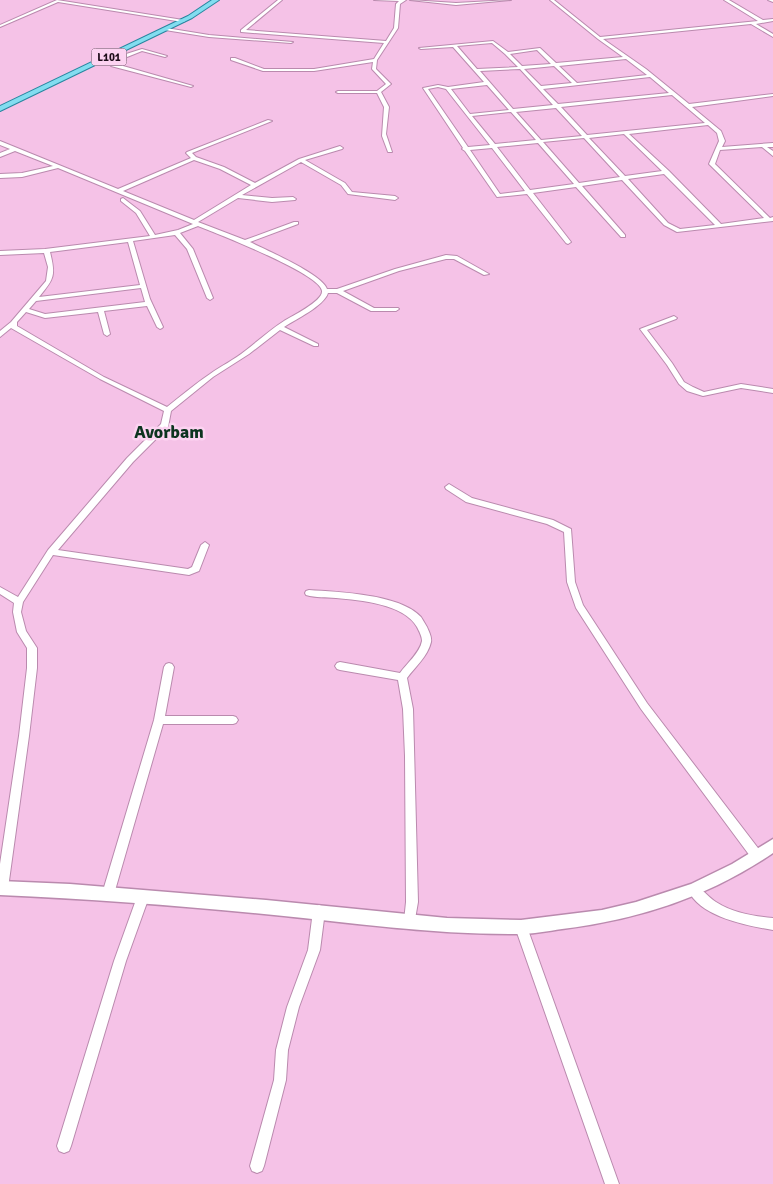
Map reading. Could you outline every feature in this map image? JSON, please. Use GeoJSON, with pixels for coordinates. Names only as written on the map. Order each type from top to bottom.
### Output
{"type":"FeatureCollection","features":[{"type":"Feature","properties":{"kind":"main road","name":"L101"},"geometry":{"type":"LineString","coordinates":[[0,109],[183,21],[216,0]]}},
{"type":"Feature","properties":{"kind":"street"},"geometry":{"type":"LineString","coordinates":[[0,26],[59,0],[183,21]]}},
{"type":"Feature","properties":{"kind":"street"},"geometry":{"type":"LineString","coordinates":[[280,0],[242,31],[387,42]]}},
{"type":"Feature","properties":{"kind":"street"},"geometry":{"type":"LineString","coordinates":[[338,92],[378,92],[389,84],[374,69],[375,60],[396,28],[400,2],[376,0]]}},
{"type":"Feature","properties":{"kind":"street"},"geometry":{"type":"LineString","coordinates":[[412,0],[458,2],[509,0]]}},
{"type":"Feature","properties":{"kind":"street"},"geometry":{"type":"LineString","coordinates":[[552,0],[719,132],[722,141],[712,164],[771,220]]}},
{"type":"Feature","properties":{"kind":"street"},"geometry":{"type":"LineString","coordinates":[[726,0],[761,21]]}},
{"type":"Feature","properties":{"kind":"street"},"geometry":{"type":"LineString","coordinates":[[599,38],[773,20]]}},
{"type":"Feature","properties":{"kind":"street"},"geometry":{"type":"LineString","coordinates":[[752,23],[773,36]]}},
{"type":"Feature","properties":{"kind":"street"},"geometry":{"type":"LineString","coordinates":[[166,29],[209,36],[291,42]]}},
{"type":"Feature","properties":{"kind":"street"},"geometry":{"type":"LineString","coordinates":[[421,48],[490,41],[507,53],[666,224],[679,231],[771,220]]}},
{"type":"Feature","properties":{"kind":"street"},"geometry":{"type":"LineString","coordinates":[[454,45],[623,236]]}},
{"type":"Feature","properties":{"kind":"street"},"geometry":{"type":"LineString","coordinates":[[507,53],[538,49],[576,84]]}},
{"type":"Feature","properties":{"kind":"street"},"geometry":{"type":"LineString","coordinates":[[123,50],[120,58],[113,65],[190,86]]}},
{"type":"Feature","properties":{"kind":"street"},"geometry":{"type":"LineString","coordinates":[[120,58],[142,50],[165,56]]}},
{"type":"Feature","properties":{"kind":"street"},"geometry":{"type":"LineString","coordinates":[[477,70],[627,58]]}},
{"type":"Feature","properties":{"kind":"street"},"geometry":{"type":"LineString","coordinates":[[233,59],[263,70],[314,70],[375,60]]}},
{"type":"Feature","properties":{"kind":"street"},"geometry":{"type":"LineString","coordinates":[[539,88],[650,76]]}},
{"type":"Feature","properties":{"kind":"street"},"geometry":{"type":"LineString","coordinates":[[488,83],[448,88],[428,87],[425,88],[425,91],[498,196],[667,172]]}},
{"type":"Feature","properties":{"kind":"street"},"geometry":{"type":"LineString","coordinates":[[448,88],[568,242]]}},
{"type":"Feature","properties":{"kind":"street"},"geometry":{"type":"LineString","coordinates":[[378,92],[386,101],[387,118],[384,132],[385,141],[390,151]]}},
{"type":"Feature","properties":{"kind":"street"},"geometry":{"type":"LineString","coordinates":[[470,115],[673,94]]}},
{"type":"Feature","properties":{"kind":"street"},"geometry":{"type":"LineString","coordinates":[[688,106],[773,95]]}},
{"type":"Feature","properties":{"kind":"street"},"geometry":{"type":"LineString","coordinates":[[255,185],[222,168],[188,154],[190,151],[270,121]]}},
{"type":"Feature","properties":{"kind":"street"},"geometry":{"type":"LineString","coordinates":[[465,149],[708,124]]}},
{"type":"Feature","properties":{"kind":"street"},"geometry":{"type":"LineString","coordinates":[[626,133],[720,226]]}},
{"type":"Feature","properties":{"kind":"street"},"geometry":{"type":"LineString","coordinates":[[0,143],[245,242],[303,271],[323,285],[325,291],[324,296],[316,304],[279,327],[248,353],[212,376],[168,410],[165,425],[130,460],[51,552],[19,602],[17,612],[22,632],[32,648],[32,668],[24,736],[1,888],[108,894],[319,911],[447,925],[521,927],[602,917],[636,909],[714,882],[773,845]]}},
{"type":"Feature","properties":{"kind":"street"},"geometry":{"type":"LineString","coordinates":[[720,149],[773,145]]}},
{"type":"Feature","properties":{"kind":"street"},"geometry":{"type":"LineString","coordinates":[[764,146],[773,154]]}},
{"type":"Feature","properties":{"kind":"street"},"geometry":{"type":"LineString","coordinates":[[0,253],[47,252],[176,232],[196,223],[255,185],[301,160],[340,148]]}},
{"type":"Feature","properties":{"kind":"street"},"geometry":{"type":"LineString","coordinates":[[0,155],[15,150]]}},
{"type":"Feature","properties":{"kind":"street"},"geometry":{"type":"LineString","coordinates":[[119,191],[194,158]]}},
{"type":"Feature","properties":{"kind":"street"},"geometry":{"type":"LineString","coordinates":[[301,160],[343,184],[350,193],[395,198]]}},
{"type":"Feature","properties":{"kind":"street"},"geometry":{"type":"LineString","coordinates":[[0,176],[22,175],[58,167]]}},
{"type":"Feature","properties":{"kind":"street"},"geometry":{"type":"LineString","coordinates":[[238,196],[272,200],[293,199]]}},
{"type":"Feature","properties":{"kind":"street"},"geometry":{"type":"LineString","coordinates":[[122,200],[138,212],[153,236]]}},
{"type":"Feature","properties":{"kind":"street"},"geometry":{"type":"LineString","coordinates":[[245,242],[296,223]]}},
{"type":"Feature","properties":{"kind":"street"},"geometry":{"type":"LineString","coordinates":[[176,232],[190,249],[210,298]]}},
{"type":"Feature","properties":{"kind":"street"},"geometry":{"type":"LineString","coordinates":[[130,240],[149,304],[160,327]]}},
{"type":"Feature","properties":{"kind":"street"},"geometry":{"type":"LineString","coordinates":[[0,335],[36,299],[50,281],[52,274],[47,252]]}},
{"type":"Feature","properties":{"kind":"street"},"geometry":{"type":"LineString","coordinates":[[325,291],[338,291],[397,270],[446,257],[455,257],[486,274]]}},
{"type":"Feature","properties":{"kind":"street"},"geometry":{"type":"LineString","coordinates":[[36,299],[143,286]]}},
{"type":"Feature","properties":{"kind":"street"},"geometry":{"type":"LineString","coordinates":[[338,291],[373,310],[396,309]]}},
{"type":"Feature","properties":{"kind":"street"},"geometry":{"type":"LineString","coordinates":[[25,310],[45,316],[149,304]]}},
{"type":"Feature","properties":{"kind":"street"},"geometry":{"type":"LineString","coordinates":[[100,310],[107,334]]}},
{"type":"Feature","properties":{"kind":"street"},"geometry":{"type":"LineString","coordinates":[[674,318],[643,329],[670,364],[681,383],[703,394],[741,386],[773,391]]}},
{"type":"Feature","properties":{"kind":"street"},"geometry":{"type":"LineString","coordinates":[[12,324],[14,327],[102,378],[168,410]]}},
{"type":"Feature","properties":{"kind":"street"},"geometry":{"type":"LineString","coordinates":[[279,327],[316,345]]}},
{"type":"Feature","properties":{"kind":"street"},"geometry":{"type":"LineString","coordinates":[[449,486],[470,500],[550,522],[568,531],[571,582],[579,606],[644,706],[757,856]]}},
{"type":"Feature","properties":{"kind":"street"},"geometry":{"type":"LineString","coordinates":[[51,552],[189,572],[196,569],[205,545]]}},
{"type":"Feature","properties":{"kind":"street"},"geometry":{"type":"LineString","coordinates":[[0,590],[19,602]]}},
{"type":"Feature","properties":{"kind":"street"},"geometry":{"type":"LineString","coordinates":[[310,593],[364,598],[401,609],[417,618],[423,627],[427,640],[402,677],[408,709],[410,756],[412,902],[410,921]]}},
{"type":"Feature","properties":{"kind":"street"},"geometry":{"type":"LineString","coordinates":[[340,666],[402,677]]}},
{"type":"Feature","properties":{"kind":"street"},"geometry":{"type":"LineString","coordinates":[[108,894],[159,720],[169,667]]}},
{"type":"Feature","properties":{"kind":"street"},"geometry":{"type":"LineString","coordinates":[[159,720],[233,720]]}},
{"type":"Feature","properties":{"kind":"street"},"geometry":{"type":"LineString","coordinates":[[694,890],[704,902],[722,913],[742,920],[773,924]]}},
{"type":"Feature","properties":{"kind":"street"},"geometry":{"type":"LineString","coordinates":[[64,1146],[120,961],[143,897]]}},
{"type":"Feature","properties":{"kind":"street"},"geometry":{"type":"LineString","coordinates":[[258,1166],[280,1080],[282,1050],[293,1006],[314,950],[319,911]]}},
{"type":"Feature","properties":{"kind":"street"},"geometry":{"type":"LineString","coordinates":[[521,927],[612,1184]]}},
{"type":"Feature","properties":{"kind":"district","name":"Avorbam"},"geometry":{"type":"Point","coordinates":[169,432]}}]}
